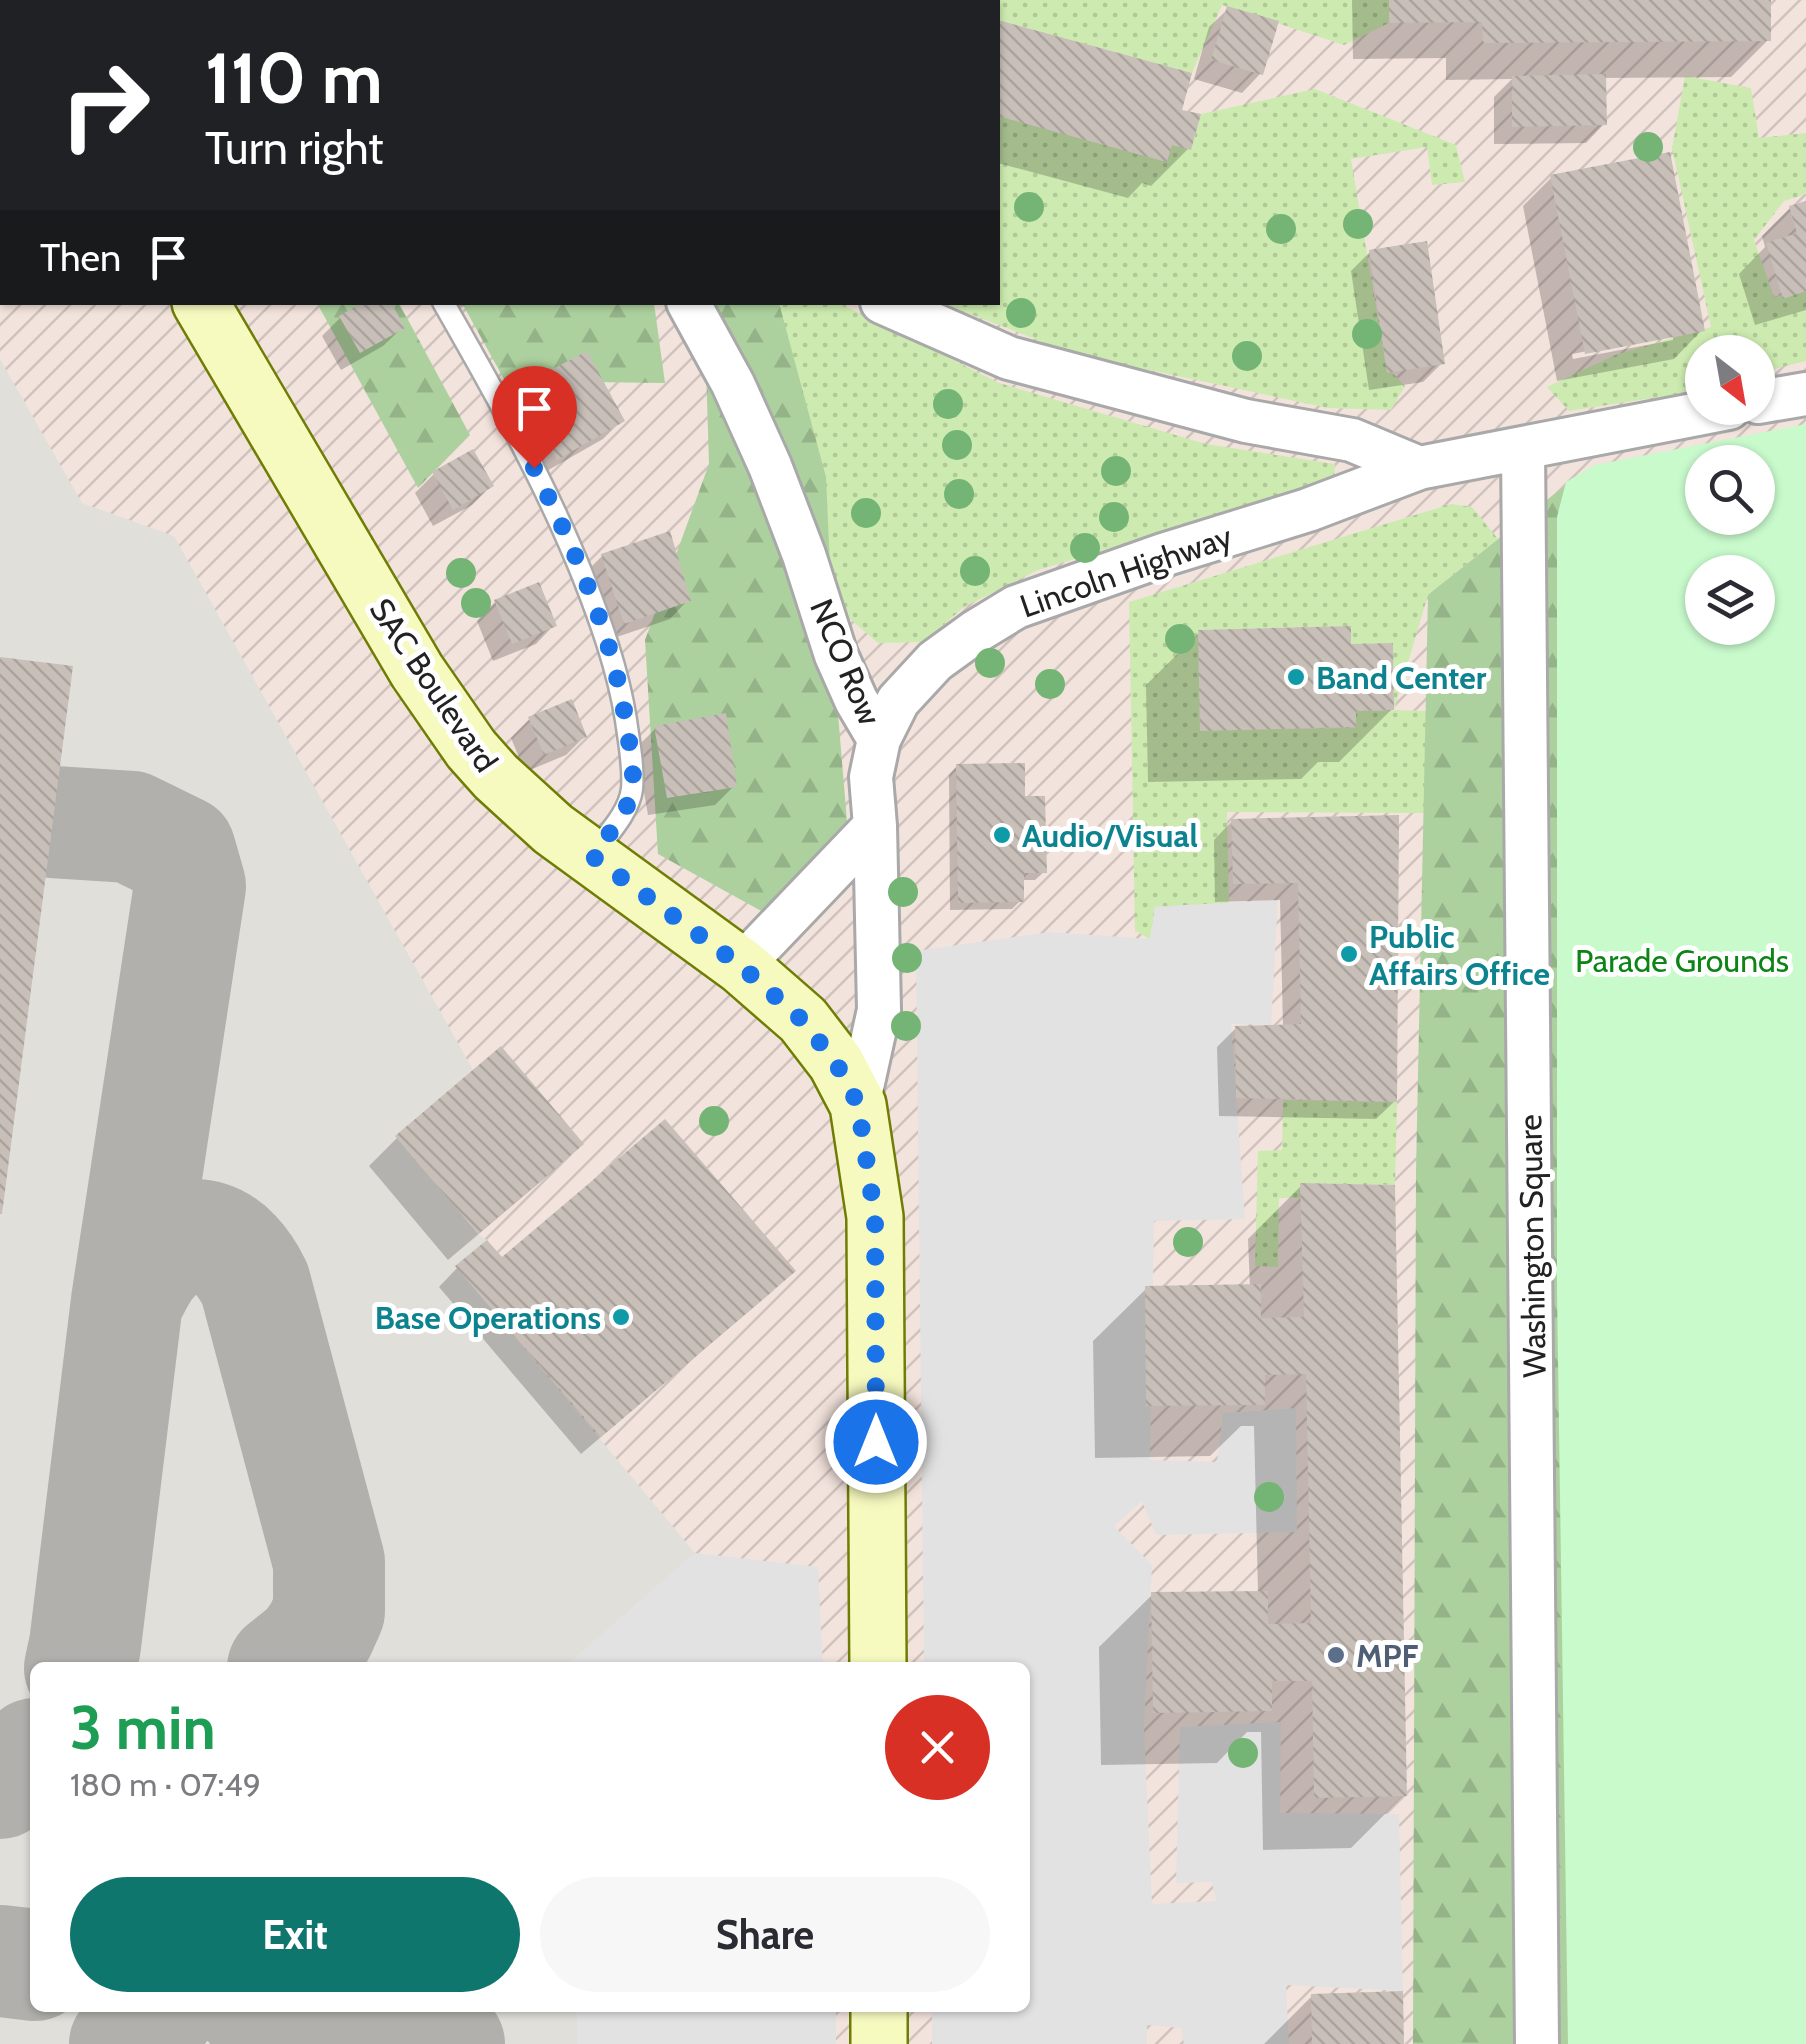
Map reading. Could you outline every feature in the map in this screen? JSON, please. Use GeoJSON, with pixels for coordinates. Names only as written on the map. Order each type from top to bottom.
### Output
{"type":"FeatureCollection","features":[{"type":"Feature","properties":{"kind":"street","name":"SAC Boulevard"},"geometry":{"type":"LineString","coordinates":[[202,305],[417,670],[472,749],[507,788],[553,829],[741,966],[802,1020],[836,1063],[858,1104],[875,1217],[878,1662]]}},
{"type":"Feature","properties":{"kind":"street","name":"NCO Row"},"geometry":{"type":"LineString","coordinates":[[690,305],[733,384],[770,466],[836,656],[879,739],[871,777],[879,1010],[858,1104]]}},
{"type":"Feature","properties":{"kind":"street"},"geometry":{"type":"LineString","coordinates":[[889,305],[1009,358],[1246,421],[1352,440],[1419,468]]}},
{"type":"Feature","properties":{"kind":"street"},"geometry":{"type":"LineString","coordinates":[[1775,399],[1806,394]]}},
{"type":"Feature","properties":{"kind":"street","name":"Lincoln Highway"},"geometry":{"type":"LineString","coordinates":[[879,739],[898,701],[935,661],[1016,607],[1163,555],[1308,510],[1419,468],[1685,417]]}},
{"type":"Feature","properties":{"kind":"street","name":"Washington Square"},"geometry":{"type":"LineString","coordinates":[[1523,448],[1538,2044]]}},
{"type":"Feature","properties":{"kind":"street"},"geometry":{"type":"LineString","coordinates":[[741,966],[874,826]]}},
{"type":"Feature","properties":{"kind":"street"},"geometry":{"type":"LineString","coordinates":[[879,2012],[879,2044]]}},
{"type":"Feature","properties":{"kind":"lane"},"geometry":{"type":"LineString","coordinates":[[444,305],[561,522],[594,604],[620,685],[631,752],[632,792],[620,817],[592,856]]}},
{"type":"Feature","properties":{"kind":"shaded area"},"geometry":{"type":"Polygon","coordinates":[[[1000,0],[1806,0],[1806,2044],[0,2044],[0,305],[1000,305],[1000,0]]]}},
{"type":"Feature","properties":{"kind":"shaded area"},"geometry":{"type":"Polygon","coordinates":[[[0,359],[82,503],[174,536],[473,1070],[395,1136],[487,1240],[456,1266],[695,1553],[573,1662],[30,1662],[30,2012],[577,2012],[577,2044],[0,2044],[0,359]]]}},
{"type":"Feature","properties":{"kind":"shaded area"},"geometry":{"type":"Polygon","coordinates":[[[1278,900],[1271,1025],[1231,1024],[1245,1219],[1154,1221],[1150,1460],[1217,1462],[1223,1413],[1296,1408],[1297,1532],[1156,1535],[1142,1501],[1114,1526],[1152,1565],[1144,1727],[1152,1904],[1216,1901],[1212,1882],[1176,1883],[1180,1727],[1281,1722],[1280,1813],[1399,1814],[1403,1991],[1286,1985],[1289,2044],[1184,2044],[1181,2028],[1147,2025],[1147,2044],[932,2044],[932,2012],[1030,2012],[1030,1662],[924,1662],[916,951],[1050,932],[1150,939],[1155,907],[1278,900]]]}},
{"type":"Feature","properties":{"kind":"shaded area"},"geometry":{"type":"Polygon","coordinates":[[[695,1553],[818,1567],[823,1662],[572,1660],[695,1553]]]}},
{"type":"Feature","properties":{"kind":"shaded area"},"geometry":{"type":"Polygon","coordinates":[[[577,2012],[836,2012],[836,2044],[577,2044],[577,2012]]]}},
{"type":"Feature","properties":{"kind":"green space"},"geometry":{"type":"Polygon","coordinates":[[[1000,0],[1389,0],[1389,23],[1344,45],[1222,5],[1192,73],[1000,21],[1000,0]]]}},
{"type":"Feature","properties":{"kind":"green space"},"geometry":{"type":"Polygon","coordinates":[[[1685,76],[1751,88],[1759,138],[1806,133],[1806,194],[1784,201],[1754,240],[1774,297],[1806,289],[1806,361],[1775,369],[1775,335],[1685,335],[1685,392],[1569,411],[1547,387],[1615,355],[1711,327],[1672,148],[1685,76]]]}},
{"type":"Feature","properties":{"kind":"green space"},"geometry":{"type":"Polygon","coordinates":[[[1315,89],[1456,145],[1465,182],[1432,185],[1427,147],[1351,159],[1386,366],[1405,386],[1391,410],[1328,408],[1074,354],[948,305],[1000,305],[1000,117],[1167,162],[1172,145],[1191,149],[1201,114],[1315,89]]]}},
{"type":"Feature","properties":{"kind":"green space"},"geometry":{"type":"Polygon","coordinates":[[[318,305],[400,305],[470,435],[418,488],[318,305]]]}},
{"type":"Feature","properties":{"kind":"green space"},"geometry":{"type":"Polygon","coordinates":[[[463,305],[654,305],[665,383],[505,381],[463,305]]]}},
{"type":"Feature","properties":{"kind":"green space"},"geometry":{"type":"Polygon","coordinates":[[[704,305],[780,305],[826,477],[835,678],[848,833],[765,913],[658,854],[645,640],[709,464],[704,305]]]}},
{"type":"Feature","properties":{"kind":"green space"},"geometry":{"type":"Polygon","coordinates":[[[717,305],[843,305],[999,383],[1206,444],[1335,464],[1334,481],[1038,570],[964,607],[924,642],[878,643],[850,619],[764,390],[717,305]]]}},
{"type":"Feature","properties":{"kind":"green space","name":"Parade Grounds"},"geometry":{"type":"Polygon","coordinates":[[[1806,424],[1806,2044],[1568,2044],[1557,1292],[1557,517],[1566,482],[1595,465],[1685,448],[1685,535],[1775,535],[1775,445],[1698,445],[1806,424]]]}},
{"type":"Feature","properties":{"kind":"green space"},"geometry":{"type":"Polygon","coordinates":[[[1806,442],[1775,526],[1775,447],[1806,442]]]}},
{"type":"Feature","properties":{"kind":"green space"},"geometry":{"type":"Polygon","coordinates":[[[1685,460],[1685,535],[1772,535],[1764,555],[1685,555],[1685,645],[1688,645],[1753,2044],[1413,2044],[1416,1171],[1428,595],[1577,476],[1685,460]]]}},
{"type":"Feature","properties":{"kind":"green space"},"geometry":{"type":"Polygon","coordinates":[[[1451,504],[1472,507],[1498,539],[1428,595],[1394,710],[1426,711],[1427,813],[1227,812],[1229,903],[1155,907],[1150,939],[1135,931],[1129,602],[1451,504]],[[1350,626],[1198,630],[1200,730],[1355,728],[1356,711],[1394,711],[1393,643],[1351,644],[1350,626]]]}},
{"type":"Feature","properties":{"kind":"green space"},"geometry":{"type":"Polygon","coordinates":[[[1283,1100],[1397,1102],[1395,1185],[1300,1183],[1300,1198],[1279,1198],[1278,1267],[1255,1266],[1258,1151],[1282,1150],[1283,1100]]]}},
{"type":"Feature","properties":{"kind":"building"},"geometry":{"type":"Polygon","coordinates":[[[1389,0],[1771,0],[1771,41],[1483,43],[1482,22],[1389,23],[1389,0]]]}},
{"type":"Feature","properties":{"kind":"building"},"geometry":{"type":"Polygon","coordinates":[[[1227,6],[1279,21],[1263,75],[1211,60],[1227,6]]]}},
{"type":"Feature","properties":{"kind":"building"},"geometry":{"type":"Polygon","coordinates":[[[1000,21],[1192,73],[1182,110],[1201,114],[1191,150],[1172,145],[1167,162],[1000,117],[1000,21]]]}},
{"type":"Feature","properties":{"kind":"building"},"geometry":{"type":"Polygon","coordinates":[[[1606,74],[1607,125],[1512,127],[1512,76],[1606,74]]]}},
{"type":"Feature","properties":{"kind":"building"},"geometry":{"type":"Polygon","coordinates":[[[1670,152],[1705,331],[1585,354],[1550,175],[1670,152]]]}},
{"type":"Feature","properties":{"kind":"building"},"geometry":{"type":"Polygon","coordinates":[[[1806,201],[1806,291],[1783,299],[1766,243],[1797,233],[1789,206],[1806,201]]]}},
{"type":"Feature","properties":{"kind":"building"},"geometry":{"type":"Polygon","coordinates":[[[1427,241],[1445,364],[1387,373],[1369,250],[1427,241]]]}},
{"type":"Feature","properties":{"kind":"building"},"geometry":{"type":"Polygon","coordinates":[[[358,305],[393,305],[405,328],[360,353],[339,316],[358,305]]]}},
{"type":"Feature","properties":{"kind":"building"},"geometry":{"type":"Polygon","coordinates":[[[587,351],[625,421],[557,460],[515,389],[587,351]]]}},
{"type":"Feature","properties":{"kind":"building"},"geometry":{"type":"Polygon","coordinates":[[[473,449],[494,486],[453,510],[432,472],[473,449]]]}},
{"type":"Feature","properties":{"kind":"building"},"geometry":{"type":"Polygon","coordinates":[[[670,531],[691,601],[624,624],[601,554],[670,531]]]}},
{"type":"Feature","properties":{"kind":"building"},"geometry":{"type":"Polygon","coordinates":[[[539,582],[557,626],[512,644],[494,600],[539,582]]]}},
{"type":"Feature","properties":{"kind":"building","name":"Band Center"},"geometry":{"type":"Polygon","coordinates":[[[1351,626],[1351,644],[1393,643],[1394,710],[1356,711],[1356,727],[1200,731],[1198,630],[1351,626]]]}},
{"type":"Feature","properties":{"kind":"building"},"geometry":{"type":"Polygon","coordinates":[[[0,657],[73,666],[2,1214],[0,1214],[0,657]]]}},
{"type":"Feature","properties":{"kind":"building"},"geometry":{"type":"Polygon","coordinates":[[[572,699],[587,737],[544,755],[528,717],[572,699]]]}},
{"type":"Feature","properties":{"kind":"building"},"geometry":{"type":"Polygon","coordinates":[[[726,713],[737,787],[667,798],[654,726],[726,713]]]}},
{"type":"Feature","properties":{"kind":"building","name":"Audio/Visual"},"geometry":{"type":"Polygon","coordinates":[[[1025,763],[1025,796],[1045,796],[1047,873],[1024,873],[1024,902],[958,903],[956,764],[1025,763]]]}},
{"type":"Feature","properties":{"kind":"building","name":"Public Affairs Office"},"geometry":{"type":"Polygon","coordinates":[[[1399,815],[1397,1102],[1236,1098],[1235,1026],[1301,1024],[1298,883],[1233,884],[1231,819],[1399,815]]]}},
{"type":"Feature","properties":{"kind":"building"},"geometry":{"type":"Polygon","coordinates":[[[501,1046],[584,1144],[478,1234],[395,1136],[501,1046]]]}},
{"type":"Feature","properties":{"kind":"building","name":"Base Operations"},"geometry":{"type":"Polygon","coordinates":[[[665,1119],[796,1271],[601,1437],[455,1266],[487,1240],[502,1257],[665,1119]]]}},
{"type":"Feature","properties":{"kind":"building"},"geometry":{"type":"Polygon","coordinates":[[[1300,1183],[1395,1185],[1407,1796],[1314,1798],[1312,1681],[1272,1681],[1272,1711],[1153,1713],[1151,1592],[1268,1591],[1268,1624],[1311,1623],[1306,1374],[1265,1375],[1265,1405],[1146,1406],[1145,1286],[1261,1284],[1261,1318],[1304,1317],[1300,1183]]]}},
{"type":"Feature","properties":{"kind":"building"},"geometry":{"type":"Polygon","coordinates":[[[1403,1991],[1404,2044],[1312,2044],[1311,1994],[1403,1991]]]}},
{"type":"Feature","properties":{"kind":"taxiway"},"geometry":{"type":"LineString","coordinates":[[53,822],[131,827],[180,851],[190,886],[127,1301],[81,1662]]}},
{"type":"Feature","properties":{"kind":"taxiway"},"geometry":{"type":"LineString","coordinates":[[127,1301],[152,1260],[167,1246],[196,1235],[223,1244],[235,1254],[255,1284],[329,1562],[329,1611],[308,1648],[290,1662]]}},
{"type":"Feature","properties":{"kind":"taxiway"},"geometry":{"type":"LineString","coordinates":[[0,1783],[30,1758]]}},
{"type":"Feature","properties":{"kind":"taxiway"},"geometry":{"type":"LineString","coordinates":[[0,1961],[30,1964]]}},
{"type":"Feature","properties":{"kind":"taxiway"},"geometry":{"type":"LineString","coordinates":[[125,2044],[157,2012]]}},
{"type":"Feature","properties":{"kind":"taxiway"},"geometry":{"type":"LineString","coordinates":[[256,2012],[267,2024],[274,2044]]}},
{"type":"Feature","properties":{"kind":"taxiway"},"geometry":{"type":"LineString","coordinates":[[380,2012],[427,2030],[449,2044]]}},
{"type":"Feature","properties":{"kind":"place","name":"Band Center"},"geometry":{"type":"Point","coordinates":[1296,677]}},
{"type":"Feature","properties":{"kind":"place","name":"Audio/Visual"},"geometry":{"type":"Point","coordinates":[1002,835]}},
{"type":"Feature","properties":{"kind":"place","name":"Public Affairs Office"},"geometry":{"type":"Point","coordinates":[1349,954]}},
{"type":"Feature","properties":{"kind":"place","name":"Base Operations"},"geometry":{"type":"Point","coordinates":[621,1317]}},
{"type":"Feature","properties":{"kind":"place","name":"MPF"},"geometry":{"type":"Point","coordinates":[1336,1655]}},
{"type":"Feature","properties":{"kind":"route"},"geometry":{"type":"LineString","coordinates":[[534,468],[594,604],[620,685],[631,752],[632,792],[620,817],[592,856],[741,966],[802,1020],[836,1063],[858,1104],[875,1217],[876,1442]]}}]}
